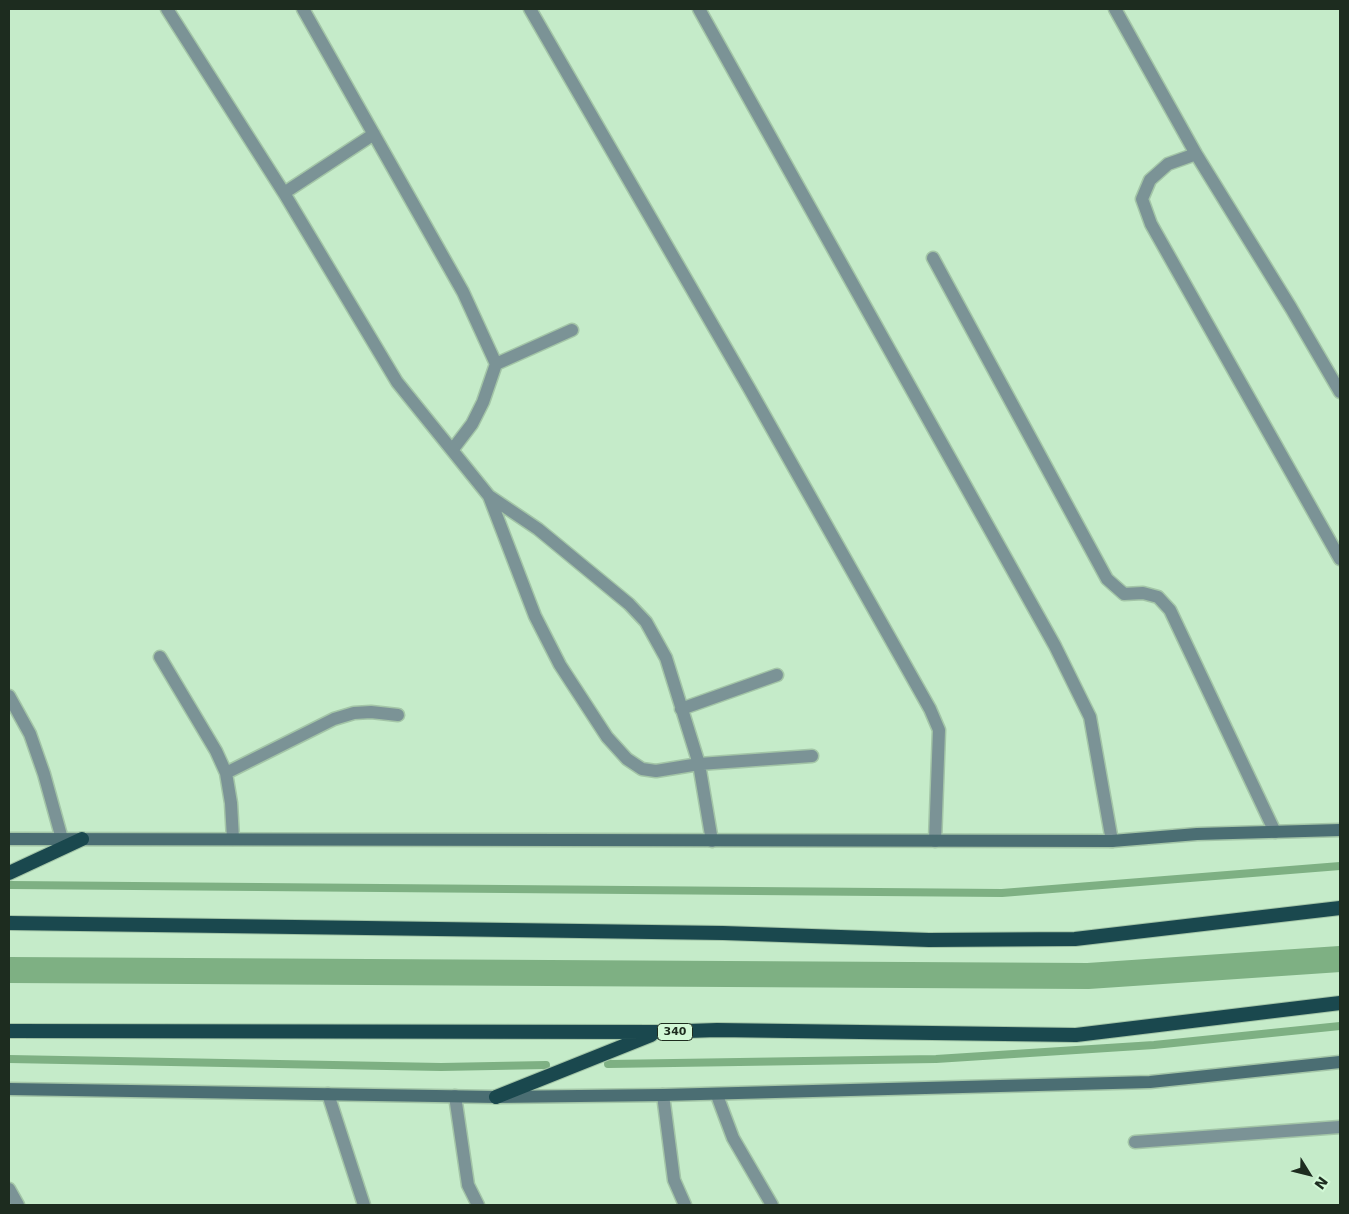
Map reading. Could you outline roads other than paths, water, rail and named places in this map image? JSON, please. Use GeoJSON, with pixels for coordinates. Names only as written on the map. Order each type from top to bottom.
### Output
{"type":"FeatureCollection","features":[{"type":"Feature","properties":{"kind":"highway"},"geometry":{"type":"LineString","coordinates":[[9,873],[82,839]]}},
{"type":"Feature","properties":{"kind":"highway"},"geometry":{"type":"LineString","coordinates":[[9,923],[713,933],[929,940],[1076,939],[1340,908]]}},
{"type":"Feature","properties":{"kind":"highway","name":"340"},"geometry":{"type":"LineString","coordinates":[[9,1031],[659,1032],[717,1030],[1076,1035],[1340,1003]]}},
{"type":"Feature","properties":{"kind":"highway"},"geometry":{"type":"LineString","coordinates":[[496,1097],[659,1032]]}},
{"type":"Feature","properties":{"kind":"main road"},"geometry":{"type":"LineString","coordinates":[[9,839],[1112,841],[1197,834],[1340,830]]}},
{"type":"Feature","properties":{"kind":"main road"},"geometry":{"type":"LineString","coordinates":[[9,1090],[496,1097],[663,1095],[1150,1082],[1340,1062]]}},
{"type":"Feature","properties":{"kind":"street"},"geometry":{"type":"LineString","coordinates":[[167,9],[284,192],[397,382],[453,449],[489,496],[535,616],[560,665],[607,737],[627,759],[642,769],[656,771],[699,764],[812,756]]}},
{"type":"Feature","properties":{"kind":"street"},"geometry":{"type":"LineString","coordinates":[[303,9],[463,292],[496,364],[483,402],[472,424],[453,449]]}},
{"type":"Feature","properties":{"kind":"street"},"geometry":{"type":"LineString","coordinates":[[530,9],[749,388],[930,709],[938,730],[935,842]]}},
{"type":"Feature","properties":{"kind":"street"},"geometry":{"type":"LineString","coordinates":[[698,9],[1055,646],[1086,708],[1090,717],[1112,841]]}},
{"type":"Feature","properties":{"kind":"street"},"geometry":{"type":"LineString","coordinates":[[1115,9],[1196,154],[1291,308],[1340,392]]}},
{"type":"Feature","properties":{"kind":"street"},"geometry":{"type":"LineString","coordinates":[[284,192],[374,134]]}},
{"type":"Feature","properties":{"kind":"street"},"geometry":{"type":"LineString","coordinates":[[1196,154],[1168,164],[1150,180],[1142,199],[1151,224],[1340,559]]}},
{"type":"Feature","properties":{"kind":"street"},"geometry":{"type":"LineString","coordinates":[[934,258],[1107,578],[1124,594],[1142,593],[1158,597],[1170,610],[1275,832]]}},
{"type":"Feature","properties":{"kind":"street"},"geometry":{"type":"LineString","coordinates":[[496,364],[572,330]]}},
{"type":"Feature","properties":{"kind":"street"},"geometry":{"type":"LineString","coordinates":[[489,496],[538,529],[629,604],[646,622],[666,658],[699,764],[712,841]]}},
{"type":"Feature","properties":{"kind":"street"},"geometry":{"type":"LineString","coordinates":[[160,657],[216,751],[226,772],[231,803],[233,840]]}},
{"type":"Feature","properties":{"kind":"street"},"geometry":{"type":"LineString","coordinates":[[681,709],[777,675]]}},
{"type":"Feature","properties":{"kind":"street"},"geometry":{"type":"LineString","coordinates":[[9,696],[30,734],[44,774],[62,839]]}},
{"type":"Feature","properties":{"kind":"street"},"geometry":{"type":"LineString","coordinates":[[226,772],[334,719],[354,713],[371,712],[398,716]]}},
{"type":"Feature","properties":{"kind":"street"},"geometry":{"type":"LineString","coordinates":[[328,1094],[364,1205]]}},
{"type":"Feature","properties":{"kind":"street"},"geometry":{"type":"LineString","coordinates":[[663,1095],[674,1180],[685,1205]]}},
{"type":"Feature","properties":{"kind":"street"},"geometry":{"type":"LineString","coordinates":[[454,1096],[468,1185],[478,1205]]}},
{"type":"Feature","properties":{"kind":"street"},"geometry":{"type":"LineString","coordinates":[[718,1098],[733,1138],[772,1205]]}},
{"type":"Feature","properties":{"kind":"street"},"geometry":{"type":"LineString","coordinates":[[1135,1142],[1340,1127]]}},
{"type":"Feature","properties":{"kind":"street"},"geometry":{"type":"LineString","coordinates":[[9,1189],[18,1205]]}},
{"type":"Feature","properties":{"kind":"waterway"},"geometry":{"type":"LineString","coordinates":[[10,885],[1002,893],[1340,866]]}},
{"type":"Feature","properties":{"kind":"waterway"},"geometry":{"type":"LineString","coordinates":[[9,970],[1088,976],[1340,959]]}},
{"type":"Feature","properties":{"kind":"waterway"},"geometry":{"type":"LineString","coordinates":[[608,1064],[936,1059],[1154,1045],[1340,1026]]}},
{"type":"Feature","properties":{"kind":"waterway"},"geometry":{"type":"LineString","coordinates":[[9,1059],[441,1067],[546,1065]]}}]}
